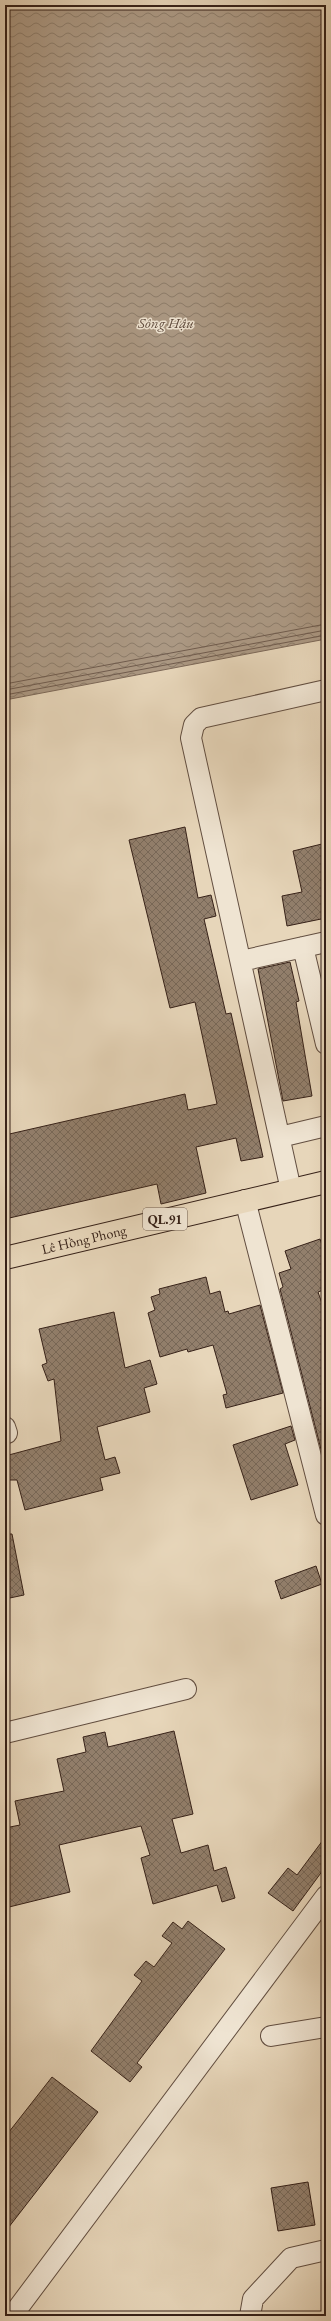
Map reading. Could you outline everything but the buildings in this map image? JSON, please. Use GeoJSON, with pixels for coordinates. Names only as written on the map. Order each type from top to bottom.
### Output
{"type":"FeatureCollection","features":[{"type":"Feature","properties":{"kind":"highway","name":"Lê Hồng Phong"},"geometry":{"type":"LineString","coordinates":[[5,1258],[326,1182]]}},
{"type":"Feature","properties":{"kind":"street"},"geometry":{"type":"LineString","coordinates":[[292,1190],[191,738],[194,725],[201,718],[326,690]]}},
{"type":"Feature","properties":{"kind":"street"},"geometry":{"type":"LineString","coordinates":[[241,960],[326,942]]}},
{"type":"Feature","properties":{"kind":"street"},"geometry":{"type":"LineString","coordinates":[[303,947],[326,1044]]}},
{"type":"Feature","properties":{"kind":"street"},"geometry":{"type":"LineString","coordinates":[[280,1137],[326,1126]]}},
{"type":"Feature","properties":{"kind":"street"},"geometry":{"type":"LineString","coordinates":[[245,1200],[326,1514]]}},
{"type":"Feature","properties":{"kind":"street"},"geometry":{"type":"LineString","coordinates":[[5,1733],[186,1689]]}},
{"type":"Feature","properties":{"kind":"street"},"geometry":{"type":"LineString","coordinates":[[12,2316],[326,1896]]}},
{"type":"Feature","properties":{"kind":"street"},"geometry":{"type":"LineString","coordinates":[[271,2036],[326,2027]]}},
{"type":"Feature","properties":{"kind":"street"},"geometry":{"type":"LineString","coordinates":[[250,2316],[253,2299],[291,2258],[326,2250]]}},
{"type":"Feature","properties":{"kind":"water","name":"Sông Hậu"},"geometry":{"type":"Polygon","coordinates":[[[5,5],[326,5],[326,639],[5,700],[5,5]]]}}]}
